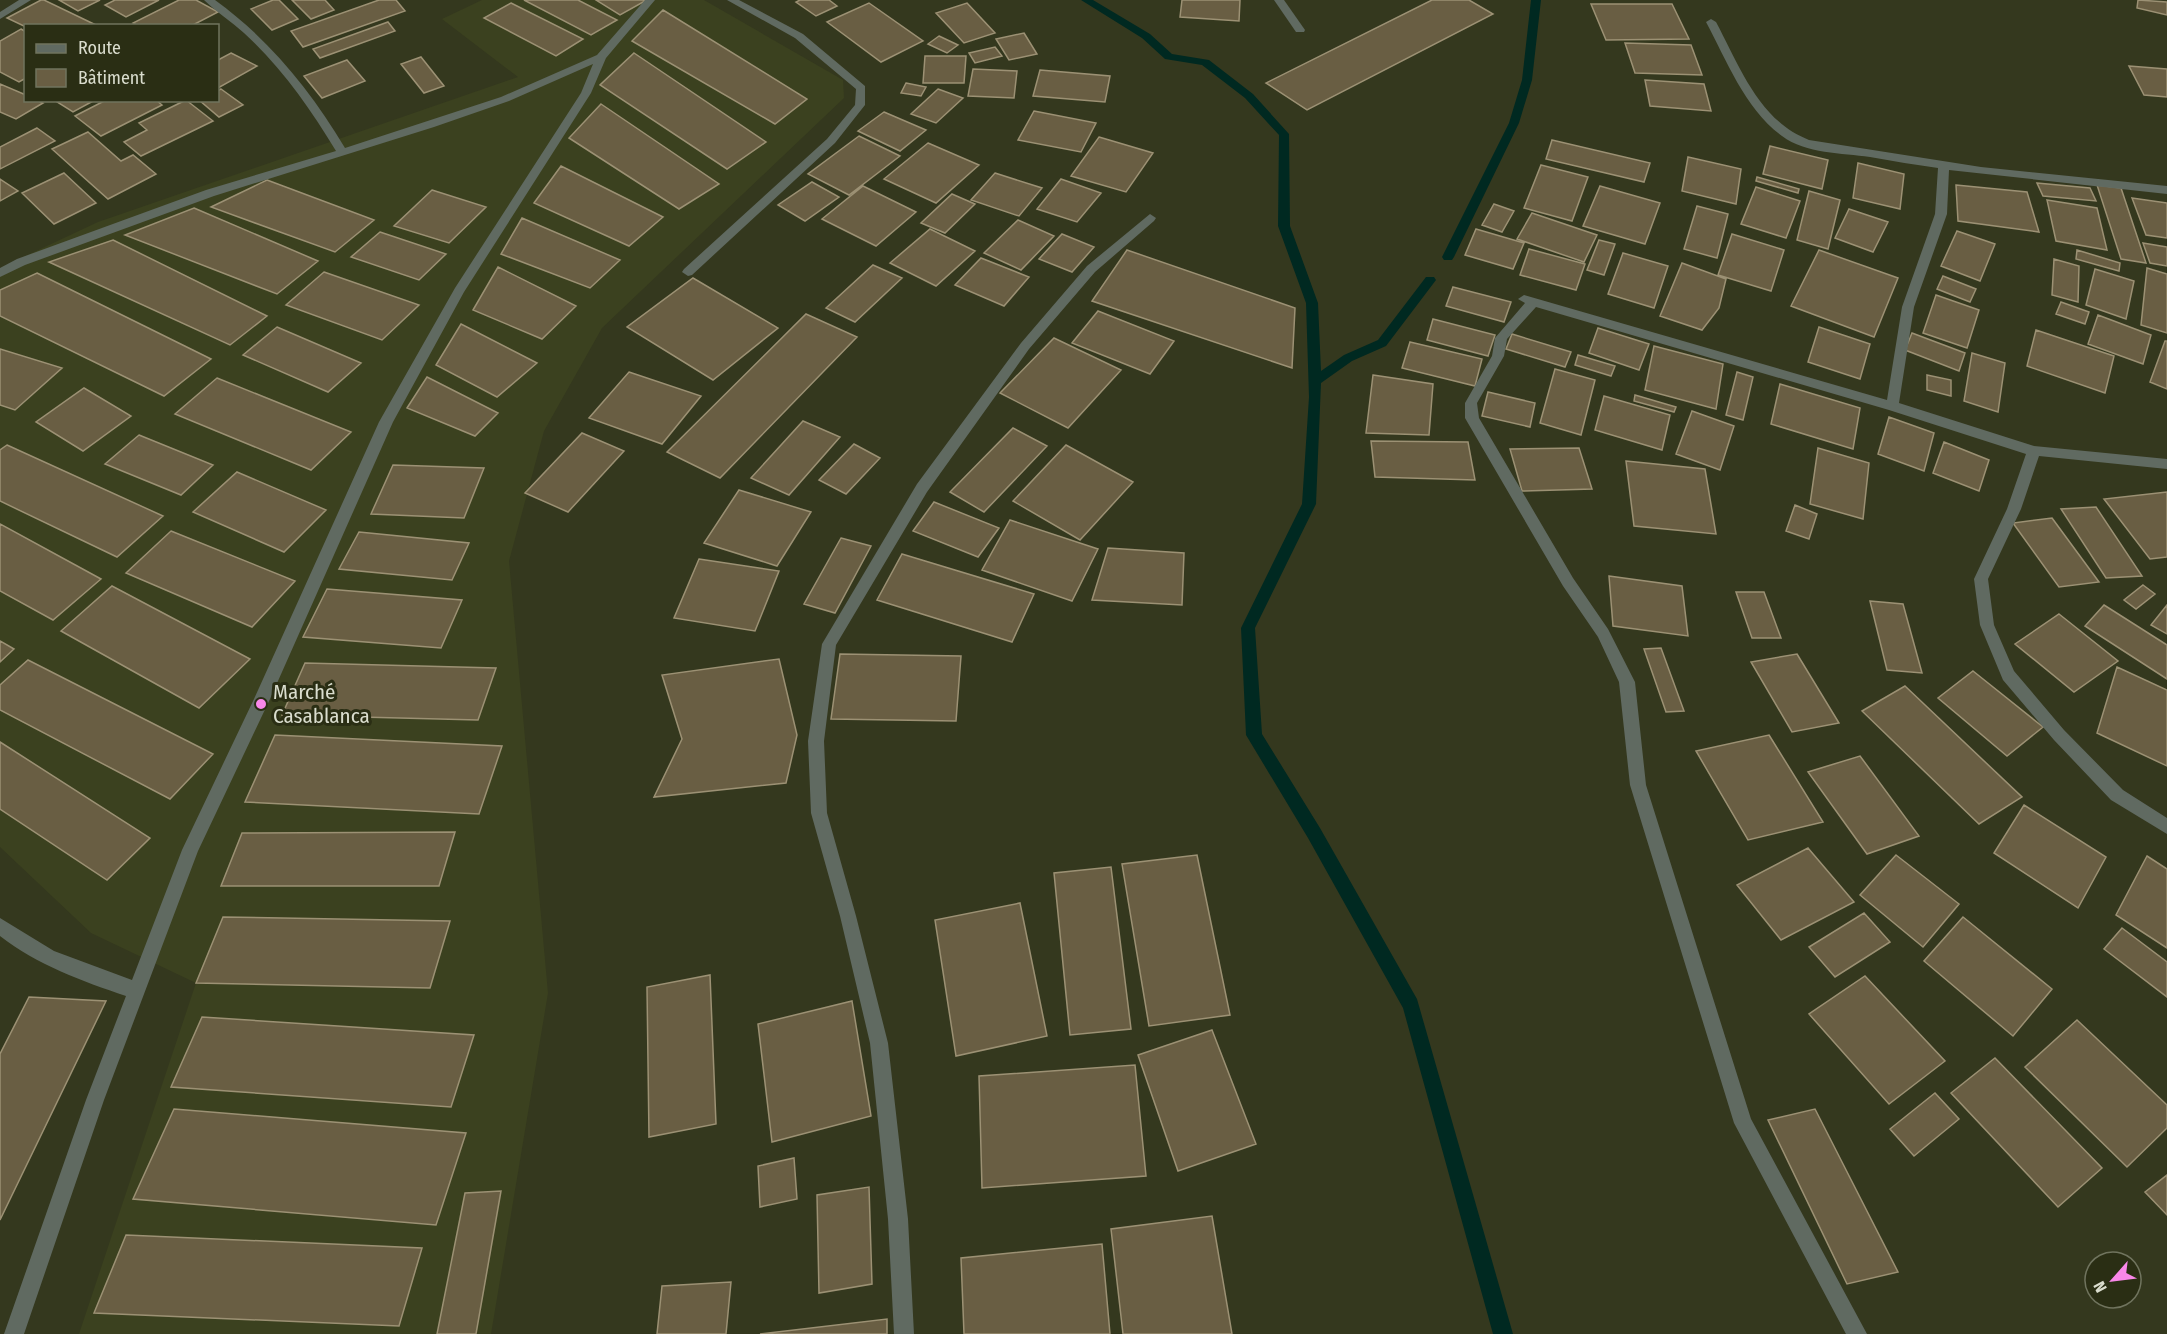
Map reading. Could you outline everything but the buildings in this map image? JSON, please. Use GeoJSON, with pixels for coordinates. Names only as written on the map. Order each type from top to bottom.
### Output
{"type":"FeatureCollection","features":[{"type":"Feature","properties":{"kind":"street"},"geometry":{"type":"LineString","coordinates":[[0,16],[26,0]]}},
{"type":"Feature","properties":{"kind":"street"},"geometry":{"type":"LineString","coordinates":[[209,0],[226,11],[262,45],[322,116],[342,152]]}},
{"type":"Feature","properties":{"kind":"street"},"geometry":{"type":"LineString","coordinates":[[14,1334],[95,1100],[190,850],[262,699],[386,422],[459,291],[586,93],[601,57],[650,0]]}},
{"type":"Feature","properties":{"kind":"street"},"geometry":{"type":"LineString","coordinates":[[688,272],[831,141],[860,105],[861,88],[845,72],[799,36],[732,0]]}},
{"type":"Feature","properties":{"kind":"street"},"geometry":{"type":"LineString","coordinates":[[1279,0],[1300,30]]}},
{"type":"Feature","properties":{"kind":"street"},"geometry":{"type":"LineString","coordinates":[[1711,22],[1766,118],[1788,135],[1819,146],[1944,167],[2167,190]]}},
{"type":"Feature","properties":{"kind":"street"},"geometry":{"type":"LineString","coordinates":[[0,273],[21,262],[210,193],[494,103],[601,57]]}},
{"type":"Feature","properties":{"kind":"street"},"geometry":{"type":"LineString","coordinates":[[1892,406],[1908,308],[1941,214],[1944,167]]}},
{"type":"Feature","properties":{"kind":"street"},"geometry":{"type":"LineString","coordinates":[[903,1334],[898,1219],[879,1043],[848,916],[819,813],[816,741],[829,644],[922,488],[1025,346],[1091,269],[1150,218]]}},
{"type":"Feature","properties":{"kind":"street"},"geometry":{"type":"LineString","coordinates":[[1857,1334],[1743,1123],[1638,785],[1627,682],[1604,633],[1568,582],[1472,418],[1471,403],[1498,356],[1501,338],[1528,301],[1892,406],[2034,451],[2167,464]]}},
{"type":"Feature","properties":{"kind":"street"},"geometry":{"type":"LineString","coordinates":[[2034,451],[2014,509],[1981,579],[1987,625],[2008,675],[2059,735],[2117,795],[2167,827]]}},
{"type":"Feature","properties":{"kind":"street"},"geometry":{"type":"LineString","coordinates":[[0,926],[19,942],[77,972],[138,991]]}},
{"type":"Feature","properties":{"kind":"shaded area","name":"Marché Casablanca"},"geometry":{"type":"Polygon","coordinates":[[[482,0],[704,0],[843,80],[844,98],[602,328],[544,431],[509,561],[548,993],[491,1334],[79,1334],[196,983],[91,933],[0,847],[0,268],[98,222],[518,77],[442,19],[482,0]]]}},
{"type":"Feature","properties":{"kind":"waterway"},"geometry":{"type":"LineString","coordinates":[[1086,0],[1146,36],[1169,57],[1205,62],[1249,96],[1284,134],[1284,226],[1312,303],[1315,397],[1309,504],[1248,628],[1254,735],[1314,833],[1411,1005],[1503,1334]]}},
{"type":"Feature","properties":{"kind":"waterway"},"geometry":{"type":"LineString","coordinates":[[1448,257],[1514,123],[1527,80],[1536,0]]}},
{"type":"Feature","properties":{"kind":"waterway"},"geometry":{"type":"LineString","coordinates":[[1315,381],[1348,358],[1382,343],[1430,280]]}},
{"type":"Feature","properties":{"kind":"place","name":"Marché Casablanca"},"geometry":{"type":"Point","coordinates":[261,704]}}]}
